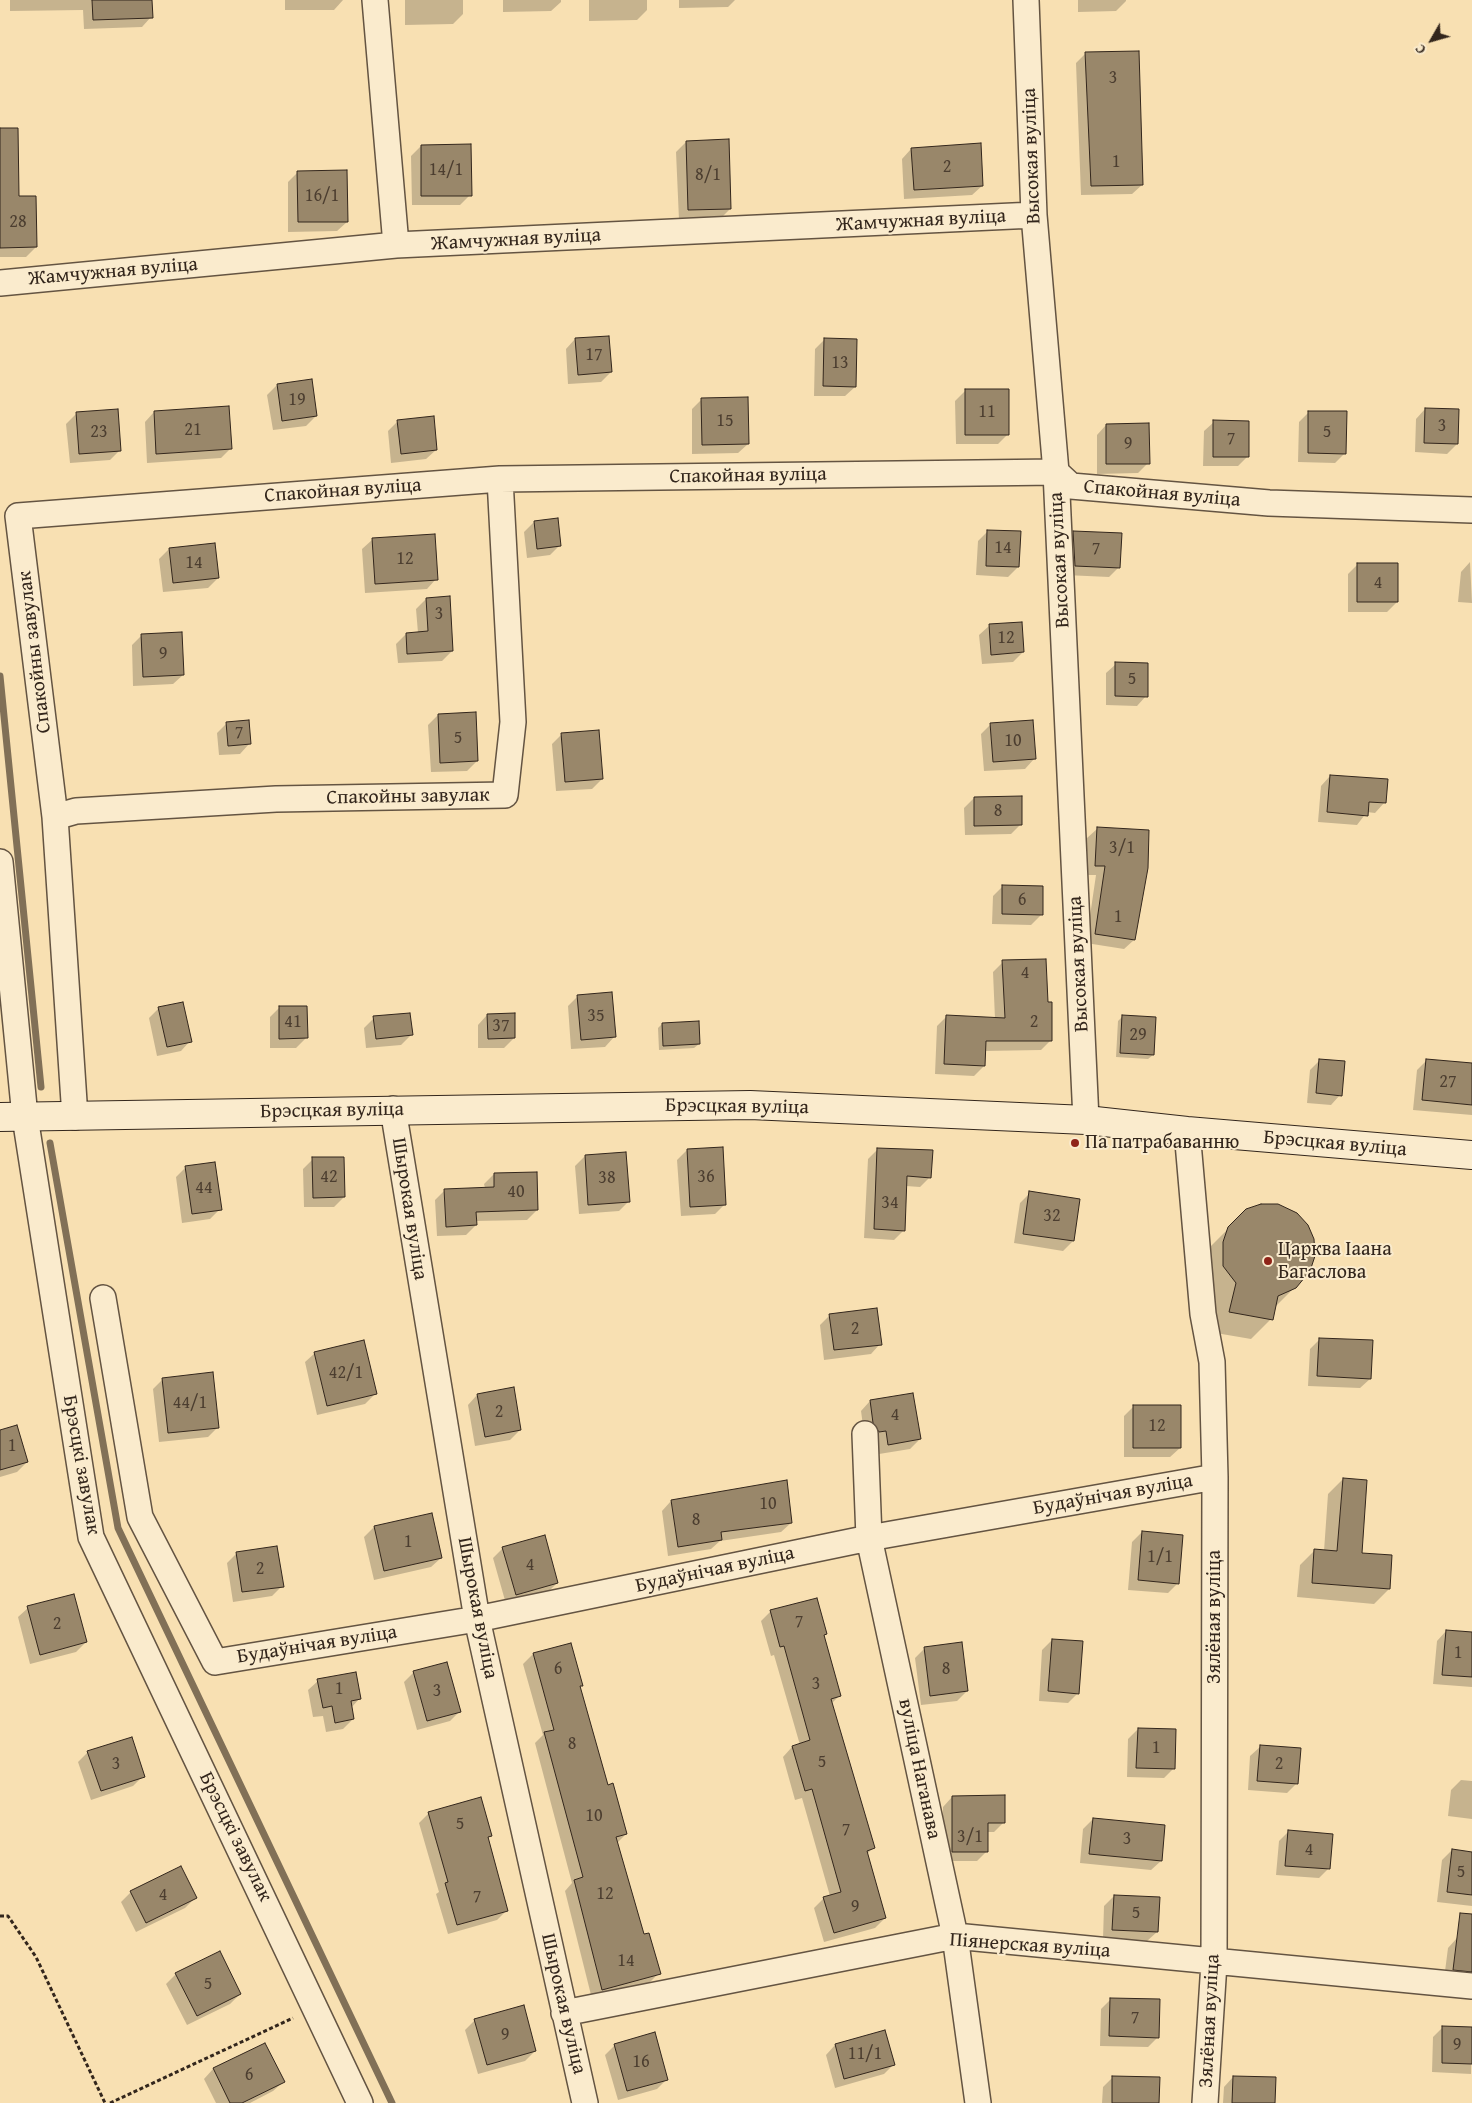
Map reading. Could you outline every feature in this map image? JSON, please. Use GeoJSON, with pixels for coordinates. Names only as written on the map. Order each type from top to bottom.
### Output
{"type":"FeatureCollection","features":[{"type":"Feature","properties":{"kind":"street"},"geometry":{"type":"LineString","coordinates":[[374,0],[396,245]]}},
{"type":"Feature","properties":{"kind":"street","name":"Высокая вуліца"},"geometry":{"type":"LineString","coordinates":[[1026,0],[1034,215],[1056,472],[1086,1120]]}},
{"type":"Feature","properties":{"kind":"street","name":"Жамчужная вуліца"},"geometry":{"type":"LineString","coordinates":[[0,283],[396,245],[1034,215]]}},
{"type":"Feature","properties":{"kind":"street","name":"Спакойная вуліца"},"geometry":{"type":"LineString","coordinates":[[18,516],[500,479],[1056,472],[1070,486],[1269,503],[1472,510]]}},
{"type":"Feature","properties":{"kind":"street","name":"Спакойны завулак"},"geometry":{"type":"LineString","coordinates":[[55,816],[76,812],[276,798],[505,795],[513,722],[500,479]]}},
{"type":"Feature","properties":{"kind":"street","name":"Спакойны завулак"},"geometry":{"type":"LineString","coordinates":[[18,516],[55,816],[75,1117]]}},
{"type":"Feature","properties":{"kind":"street","name":"Брэсцкі завулак"},"geometry":{"type":"LineString","coordinates":[[0,862],[12,1117],[91,1537],[317,2007],[360,2103]]}},
{"type":"Feature","properties":{"kind":"street","name":"Брэсцкая вуліца"},"geometry":{"type":"LineString","coordinates":[[12,1117],[392,1109],[750,1105],[1086,1120],[1187,1131],[1472,1155]]}},
{"type":"Feature","properties":{"kind":"street","name":"Шырокая вуліца"},"geometry":{"type":"LineString","coordinates":[[392,1109],[477,1619],[585,2103]]}},
{"type":"Feature","properties":{"kind":"street","name":"Зялёная вуліца"},"geometry":{"type":"LineString","coordinates":[[1187,1131],[1203,1314],[1212,1362],[1215,1477],[1214,1963],[1205,2103]]}},
{"type":"Feature","properties":{"kind":"street","name":"Будаўнічая вуліца"},"geometry":{"type":"LineString","coordinates":[[103,1298],[140,1517],[215,1662],[477,1619],[869,1538],[1215,1477]]}},
{"type":"Feature","properties":{"kind":"street","name":"вуліца Наганава"},"geometry":{"type":"LineString","coordinates":[[865,1434],[869,1538],[955,1936],[978,2103]]}},
{"type":"Feature","properties":{"kind":"street","name":"Піянерская вуліца"},"geometry":{"type":"LineString","coordinates":[[564,2013],[955,1936],[1214,1963],[1472,1986]]}},
{"type":"Feature","properties":{"kind":"path"},"geometry":{"type":"LineString","coordinates":[[0,1916],[8,1916],[36,1957],[106,2103]]}},
{"type":"Feature","properties":{"kind":"path"},"geometry":{"type":"LineString","coordinates":[[110,2103],[317,2007]]}},
{"type":"Feature","properties":{"kind":"building"},"geometry":{"type":"Polygon","coordinates":[[[92,0],[152,0],[153,18],[93,20],[92,0]]]}},
{"type":"Feature","properties":{"kind":"building"},"geometry":{"type":"Polygon","coordinates":[[[1139,51],[1143,185],[1091,186],[1085,52],[1139,51]]]}},
{"type":"Feature","properties":{"kind":"building"},"geometry":{"type":"Polygon","coordinates":[[[0,128],[18,128],[19,196],[36,196],[37,247],[0,248],[0,128]]]}},
{"type":"Feature","properties":{"kind":"building"},"geometry":{"type":"Polygon","coordinates":[[[729,139],[731,209],[688,210],[686,141],[729,139]]]}},
{"type":"Feature","properties":{"kind":"building"},"geometry":{"type":"Polygon","coordinates":[[[981,143],[983,186],[914,190],[911,148],[981,143]]]}},
{"type":"Feature","properties":{"kind":"building"},"geometry":{"type":"Polygon","coordinates":[[[471,144],[472,196],[421,196],[421,145],[471,144]]]}},
{"type":"Feature","properties":{"kind":"building"},"geometry":{"type":"Polygon","coordinates":[[[347,170],[348,222],[298,222],[297,171],[347,170]]]}},
{"type":"Feature","properties":{"kind":"building"},"geometry":{"type":"Polygon","coordinates":[[[609,336],[612,372],[578,375],[575,338],[609,336]]]}},
{"type":"Feature","properties":{"kind":"building"},"geometry":{"type":"Polygon","coordinates":[[[824,338],[857,339],[856,387],[823,386],[824,338]]]}},
{"type":"Feature","properties":{"kind":"building"},"geometry":{"type":"Polygon","coordinates":[[[312,379],[317,416],[282,421],[277,384],[312,379]]]}},
{"type":"Feature","properties":{"kind":"building"},"geometry":{"type":"Polygon","coordinates":[[[965,389],[1009,389],[1009,435],[965,435],[965,389]]]}},
{"type":"Feature","properties":{"kind":"building"},"geometry":{"type":"Polygon","coordinates":[[[748,397],[749,444],[702,445],[701,398],[748,397]]]}},
{"type":"Feature","properties":{"kind":"building"},"geometry":{"type":"Polygon","coordinates":[[[229,406],[232,449],[156,454],[154,411],[229,406]]]}},
{"type":"Feature","properties":{"kind":"building"},"geometry":{"type":"Polygon","coordinates":[[[1425,408],[1459,409],[1458,444],[1424,443],[1425,408]]]}},
{"type":"Feature","properties":{"kind":"building"},"geometry":{"type":"Polygon","coordinates":[[[118,409],[121,451],[79,454],[76,412],[118,409]]]}},
{"type":"Feature","properties":{"kind":"building"},"geometry":{"type":"Polygon","coordinates":[[[1308,411],[1347,411],[1346,454],[1308,453],[1308,411]]]}},
{"type":"Feature","properties":{"kind":"building"},"geometry":{"type":"Polygon","coordinates":[[[434,416],[437,450],[401,454],[397,420],[434,416]]]}},
{"type":"Feature","properties":{"kind":"building"},"geometry":{"type":"Polygon","coordinates":[[[1213,420],[1249,421],[1249,457],[1213,457],[1213,420]]]}},
{"type":"Feature","properties":{"kind":"building"},"geometry":{"type":"Polygon","coordinates":[[[1149,423],[1150,464],[1106,464],[1106,424],[1149,423]]]}},
{"type":"Feature","properties":{"kind":"building"},"geometry":{"type":"Polygon","coordinates":[[[558,518],[561,546],[537,549],[534,521],[558,518]]]}},
{"type":"Feature","properties":{"kind":"building"},"geometry":{"type":"Polygon","coordinates":[[[987,530],[1021,531],[1019,567],[986,566],[987,530]]]}},
{"type":"Feature","properties":{"kind":"building"},"geometry":{"type":"Polygon","coordinates":[[[1073,531],[1122,533],[1120,568],[1075,566],[1073,531]]]}},
{"type":"Feature","properties":{"kind":"building"},"geometry":{"type":"Polygon","coordinates":[[[435,534],[438,580],[375,584],[372,538],[435,534]]]}},
{"type":"Feature","properties":{"kind":"building"},"geometry":{"type":"Polygon","coordinates":[[[215,543],[219,578],[173,583],[169,548],[215,543]]]}},
{"type":"Feature","properties":{"kind":"building"},"geometry":{"type":"Polygon","coordinates":[[[1357,563],[1398,563],[1398,602],[1357,602],[1357,563]]]}},
{"type":"Feature","properties":{"kind":"building"},"geometry":{"type":"Polygon","coordinates":[[[450,596],[453,651],[407,654],[406,633],[428,631],[426,598],[450,596]]]}},
{"type":"Feature","properties":{"kind":"building"},"geometry":{"type":"Polygon","coordinates":[[[1022,622],[1024,652],[991,655],[989,624],[1022,622]]]}},
{"type":"Feature","properties":{"kind":"building"},"geometry":{"type":"Polygon","coordinates":[[[182,632],[184,675],[143,677],[141,634],[182,632]]]}},
{"type":"Feature","properties":{"kind":"building"},"geometry":{"type":"Polygon","coordinates":[[[1115,662],[1148,663],[1148,697],[1115,696],[1115,662]]]}},
{"type":"Feature","properties":{"kind":"building"},"geometry":{"type":"Polygon","coordinates":[[[476,712],[478,761],[440,763],[438,714],[476,712]]]}},
{"type":"Feature","properties":{"kind":"building"},"geometry":{"type":"Polygon","coordinates":[[[249,720],[251,744],[228,746],[226,722],[249,720]]]}},
{"type":"Feature","properties":{"kind":"building"},"geometry":{"type":"Polygon","coordinates":[[[1033,720],[1036,759],[993,762],[990,723],[1033,720]]]}},
{"type":"Feature","properties":{"kind":"building"},"geometry":{"type":"Polygon","coordinates":[[[599,730],[603,779],[565,782],[561,733],[599,730]]]}},
{"type":"Feature","properties":{"kind":"building"},"geometry":{"type":"Polygon","coordinates":[[[1330,775],[1388,779],[1386,803],[1369,802],[1368,816],[1327,812],[1330,775]]]}},
{"type":"Feature","properties":{"kind":"building"},"geometry":{"type":"Polygon","coordinates":[[[1022,796],[1022,825],[974,826],[974,797],[1022,796]]]}},
{"type":"Feature","properties":{"kind":"building"},"geometry":{"type":"Polygon","coordinates":[[[1097,827],[1149,830],[1148,868],[1135,940],[1095,934],[1105,866],[1095,866],[1097,827]]]}},
{"type":"Feature","properties":{"kind":"building"},"geometry":{"type":"Polygon","coordinates":[[[1002,885],[1043,886],[1043,915],[1002,914],[1002,885]]]}},
{"type":"Feature","properties":{"kind":"building"},"geometry":{"type":"Polygon","coordinates":[[[1046,959],[1048,1002],[1052,1002],[1052,1041],[986,1041],[985,1066],[944,1064],[946,1015],[1005,1018],[1002,960],[1046,959]]]}},
{"type":"Feature","properties":{"kind":"building"},"geometry":{"type":"Polygon","coordinates":[[[612,992],[616,1037],[581,1040],[577,995],[612,992]]]}},
{"type":"Feature","properties":{"kind":"building"},"geometry":{"type":"Polygon","coordinates":[[[183,1002],[192,1042],[167,1047],[158,1007],[183,1002]]]}},
{"type":"Feature","properties":{"kind":"building"},"geometry":{"type":"Polygon","coordinates":[[[279,1006],[307,1006],[308,1038],[279,1039],[279,1006]]]}},
{"type":"Feature","properties":{"kind":"building"},"geometry":{"type":"Polygon","coordinates":[[[410,1013],[413,1035],[376,1039],[373,1016],[410,1013]]]}},
{"type":"Feature","properties":{"kind":"building"},"geometry":{"type":"Polygon","coordinates":[[[515,1013],[515,1038],[488,1039],[487,1014],[515,1013]]]}},
{"type":"Feature","properties":{"kind":"building"},"geometry":{"type":"Polygon","coordinates":[[[1122,1015],[1156,1017],[1154,1055],[1120,1053],[1122,1015]]]}},
{"type":"Feature","properties":{"kind":"building"},"geometry":{"type":"Polygon","coordinates":[[[699,1021],[700,1044],[663,1046],[662,1023],[699,1021]]]}},
{"type":"Feature","properties":{"kind":"building"},"geometry":{"type":"Polygon","coordinates":[[[1319,1059],[1345,1061],[1342,1096],[1316,1093],[1319,1059]]]}},
{"type":"Feature","properties":{"kind":"building"},"geometry":{"type":"Polygon","coordinates":[[[1426,1059],[1472,1063],[1472,1105],[1422,1100],[1426,1059]]]}},
{"type":"Feature","properties":{"kind":"building"},"geometry":{"type":"Polygon","coordinates":[[[723,1147],[726,1205],[690,1207],[687,1149],[723,1147]]]}},
{"type":"Feature","properties":{"kind":"building"},"geometry":{"type":"Polygon","coordinates":[[[877,1148],[933,1150],[931,1178],[907,1176],[905,1231],[874,1229],[877,1148]]]}},
{"type":"Feature","properties":{"kind":"building"},"geometry":{"type":"Polygon","coordinates":[[[626,1152],[630,1202],[588,1205],[585,1155],[626,1152]]]}},
{"type":"Feature","properties":{"kind":"building"},"geometry":{"type":"Polygon","coordinates":[[[312,1157],[344,1157],[345,1197],[313,1198],[312,1157]]]}},
{"type":"Feature","properties":{"kind":"building"},"geometry":{"type":"Polygon","coordinates":[[[215,1162],[222,1210],[192,1214],[185,1166],[215,1162]]]}},
{"type":"Feature","properties":{"kind":"building"},"geometry":{"type":"Polygon","coordinates":[[[537,1172],[538,1210],[476,1212],[477,1225],[446,1227],[444,1189],[494,1187],[494,1173],[537,1172]]]}},
{"type":"Feature","properties":{"kind":"building"},"geometry":{"type":"Polygon","coordinates":[[[1029,1191],[1080,1199],[1074,1241],[1023,1234],[1029,1191]]]}},
{"type":"Feature","properties":{"kind":"building","name":"Царква Іаана Багаслова"},"geometry":{"type":"Polygon","coordinates":[[[1261,1204],[1278,1204],[1297,1213],[1308,1225],[1314,1239],[1315,1256],[1310,1271],[1296,1288],[1278,1296],[1273,1320],[1229,1312],[1236,1283],[1223,1266],[1223,1242],[1228,1227],[1246,1209],[1261,1204]]]}},
{"type":"Feature","properties":{"kind":"building"},"geometry":{"type":"Polygon","coordinates":[[[877,1308],[882,1345],[834,1350],[829,1314],[877,1308]]]}},
{"type":"Feature","properties":{"kind":"building"},"geometry":{"type":"Polygon","coordinates":[[[1319,1338],[1373,1340],[1371,1379],[1317,1376],[1319,1338]]]}},
{"type":"Feature","properties":{"kind":"building"},"geometry":{"type":"Polygon","coordinates":[[[364,1340],[377,1394],[327,1406],[314,1352],[364,1340]]]}},
{"type":"Feature","properties":{"kind":"building"},"geometry":{"type":"Polygon","coordinates":[[[213,1372],[219,1428],[168,1433],[162,1378],[213,1372]]]}},
{"type":"Feature","properties":{"kind":"building"},"geometry":{"type":"Polygon","coordinates":[[[514,1387],[521,1430],[485,1437],[477,1394],[514,1387]]]}},
{"type":"Feature","properties":{"kind":"building"},"geometry":{"type":"Polygon","coordinates":[[[913,1393],[921,1439],[888,1445],[886,1431],[879,1432],[873,1423],[870,1400],[913,1393]]]}},
{"type":"Feature","properties":{"kind":"building"},"geometry":{"type":"Polygon","coordinates":[[[1133,1405],[1181,1405],[1181,1448],[1133,1448],[1133,1405]]]}},
{"type":"Feature","properties":{"kind":"building"},"geometry":{"type":"Polygon","coordinates":[[[17,1425],[28,1462],[0,1470],[0,1430],[17,1425]]]}},
{"type":"Feature","properties":{"kind":"building"},"geometry":{"type":"Polygon","coordinates":[[[1343,1478],[1367,1480],[1362,1553],[1392,1555],[1390,1589],[1312,1583],[1314,1549],[1337,1551],[1343,1478]]]}},
{"type":"Feature","properties":{"kind":"building"},"geometry":{"type":"Polygon","coordinates":[[[787,1480],[792,1523],[721,1532],[722,1540],[678,1547],[671,1500],[787,1480]]]}},
{"type":"Feature","properties":{"kind":"building"},"geometry":{"type":"Polygon","coordinates":[[[432,1513],[442,1558],[384,1571],[374,1526],[432,1513]]]}},
{"type":"Feature","properties":{"kind":"building"},"geometry":{"type":"Polygon","coordinates":[[[1142,1531],[1183,1535],[1179,1584],[1138,1580],[1142,1531]]]}},
{"type":"Feature","properties":{"kind":"building"},"geometry":{"type":"Polygon","coordinates":[[[545,1535],[558,1583],[516,1595],[502,1547],[545,1535]]]}},
{"type":"Feature","properties":{"kind":"building"},"geometry":{"type":"Polygon","coordinates":[[[277,1546],[284,1587],[242,1592],[236,1552],[277,1546]]]}},
{"type":"Feature","properties":{"kind":"building"},"geometry":{"type":"Polygon","coordinates":[[[74,1594],[87,1642],[40,1655],[27,1606],[74,1594]]]}},
{"type":"Feature","properties":{"kind":"building"},"geometry":{"type":"Polygon","coordinates":[[[817,1598],[827,1634],[824,1635],[841,1696],[831,1699],[875,1848],[867,1851],[886,1918],[834,1933],[823,1897],[841,1892],[812,1789],[805,1791],[792,1746],[810,1740],[784,1646],[780,1647],[770,1610],[817,1598]]]}},
{"type":"Feature","properties":{"kind":"building"},"geometry":{"type":"Polygon","coordinates":[[[1446,1630],[1472,1632],[1472,1677],[1442,1675],[1446,1630]]]}},
{"type":"Feature","properties":{"kind":"building"},"geometry":{"type":"Polygon","coordinates":[[[1052,1639],[1083,1641],[1079,1694],[1048,1691],[1052,1639]]]}},
{"type":"Feature","properties":{"kind":"building"},"geometry":{"type":"Polygon","coordinates":[[[962,1642],[968,1691],[930,1696],[924,1647],[962,1642]]]}},
{"type":"Feature","properties":{"kind":"building"},"geometry":{"type":"Polygon","coordinates":[[[571,1643],[583,1686],[580,1686],[608,1785],[613,1783],[627,1834],[616,1837],[644,1934],[649,1933],[661,1974],[602,1990],[574,1880],[583,1877],[544,1732],[554,1730],[533,1653],[571,1643]]]}},
{"type":"Feature","properties":{"kind":"building"},"geometry":{"type":"Polygon","coordinates":[[[447,1662],[461,1712],[427,1721],[413,1671],[447,1662]]]}},
{"type":"Feature","properties":{"kind":"building"},"geometry":{"type":"Polygon","coordinates":[[[356,1672],[361,1699],[351,1701],[354,1719],[335,1723],[332,1706],[323,1708],[317,1679],[356,1672]]]}},
{"type":"Feature","properties":{"kind":"building"},"geometry":{"type":"Polygon","coordinates":[[[1138,1728],[1176,1729],[1175,1769],[1136,1768],[1138,1728]]]}},
{"type":"Feature","properties":{"kind":"building"},"geometry":{"type":"Polygon","coordinates":[[[132,1737],[145,1777],[101,1791],[87,1751],[132,1737]]]}},
{"type":"Feature","properties":{"kind":"building"},"geometry":{"type":"Polygon","coordinates":[[[1260,1745],[1301,1748],[1298,1784],[1257,1781],[1260,1745]]]}},
{"type":"Feature","properties":{"kind":"building"},"geometry":{"type":"Polygon","coordinates":[[[1005,1795],[1005,1823],[988,1823],[988,1852],[952,1852],[952,1796],[1005,1795]]]}},
{"type":"Feature","properties":{"kind":"building"},"geometry":{"type":"Polygon","coordinates":[[[481,1797],[492,1836],[488,1837],[508,1911],[457,1925],[445,1883],[448,1882],[428,1812],[481,1797]]]}},
{"type":"Feature","properties":{"kind":"building"},"geometry":{"type":"Polygon","coordinates":[[[1093,1818],[1165,1825],[1162,1861],[1089,1854],[1093,1818]]]}},
{"type":"Feature","properties":{"kind":"building"},"geometry":{"type":"Polygon","coordinates":[[[1288,1830],[1333,1834],[1330,1869],[1285,1866],[1288,1830]]]}},
{"type":"Feature","properties":{"kind":"building"},"geometry":{"type":"Polygon","coordinates":[[[1452,1849],[1472,1852],[1472,1895],[1447,1892],[1452,1849]]]}},
{"type":"Feature","properties":{"kind":"building"},"geometry":{"type":"Polygon","coordinates":[[[181,1866],[197,1898],[146,1923],[130,1891],[181,1866]]]}},
{"type":"Feature","properties":{"kind":"building"},"geometry":{"type":"Polygon","coordinates":[[[1114,1895],[1160,1897],[1158,1932],[1112,1930],[1114,1895]]]}},
{"type":"Feature","properties":{"kind":"building"},"geometry":{"type":"Polygon","coordinates":[[[1460,1913],[1472,1914],[1472,1972],[1453,1970],[1460,1913]]]}},
{"type":"Feature","properties":{"kind":"building"},"geometry":{"type":"Polygon","coordinates":[[[220,1951],[241,1994],[197,2016],[175,1973],[220,1951]]]}},
{"type":"Feature","properties":{"kind":"building"},"geometry":{"type":"Polygon","coordinates":[[[1110,1998],[1160,1999],[1159,2038],[1109,2036],[1110,1998]]]}},
{"type":"Feature","properties":{"kind":"building"},"geometry":{"type":"Polygon","coordinates":[[[524,2005],[536,2051],[487,2065],[474,2019],[524,2005]]]}},
{"type":"Feature","properties":{"kind":"building"},"geometry":{"type":"Polygon","coordinates":[[[1442,2026],[1472,2027],[1472,2064],[1442,2063],[1442,2026]]]}},
{"type":"Feature","properties":{"kind":"building"},"geometry":{"type":"Polygon","coordinates":[[[885,2030],[895,2065],[844,2079],[835,2044],[885,2030]]]}},
{"type":"Feature","properties":{"kind":"building"},"geometry":{"type":"Polygon","coordinates":[[[655,2032],[668,2080],[627,2091],[614,2044],[655,2032]]]}},
{"type":"Feature","properties":{"kind":"building"},"geometry":{"type":"Polygon","coordinates":[[[265,2043],[285,2082],[242,2103],[230,2103],[213,2068],[265,2043]]]}},
{"type":"Feature","properties":{"kind":"building"},"geometry":{"type":"Polygon","coordinates":[[[1112,2076],[1160,2077],[1159,2103],[1112,2103],[1112,2076]]]}},
{"type":"Feature","properties":{"kind":"building"},"geometry":{"type":"Polygon","coordinates":[[[1233,2076],[1276,2077],[1275,2103],[1232,2103],[1233,2076]]]}},
{"type":"Feature","properties":{"kind":"waterway"},"geometry":{"type":"LineString","coordinates":[[0,676],[41,1087]]}},
{"type":"Feature","properties":{"kind":"waterway"},"geometry":{"type":"LineString","coordinates":[[50,1143],[118,1528],[392,2103]]}},
{"type":"Feature","properties":{"kind":"place","name":"Па патрабаванню"},"geometry":{"type":"Point","coordinates":[1075,1143]}},
{"type":"Feature","properties":{"kind":"place","name":"Царква Іаана Багаслова"},"geometry":{"type":"Point","coordinates":[1268,1261]}}]}
